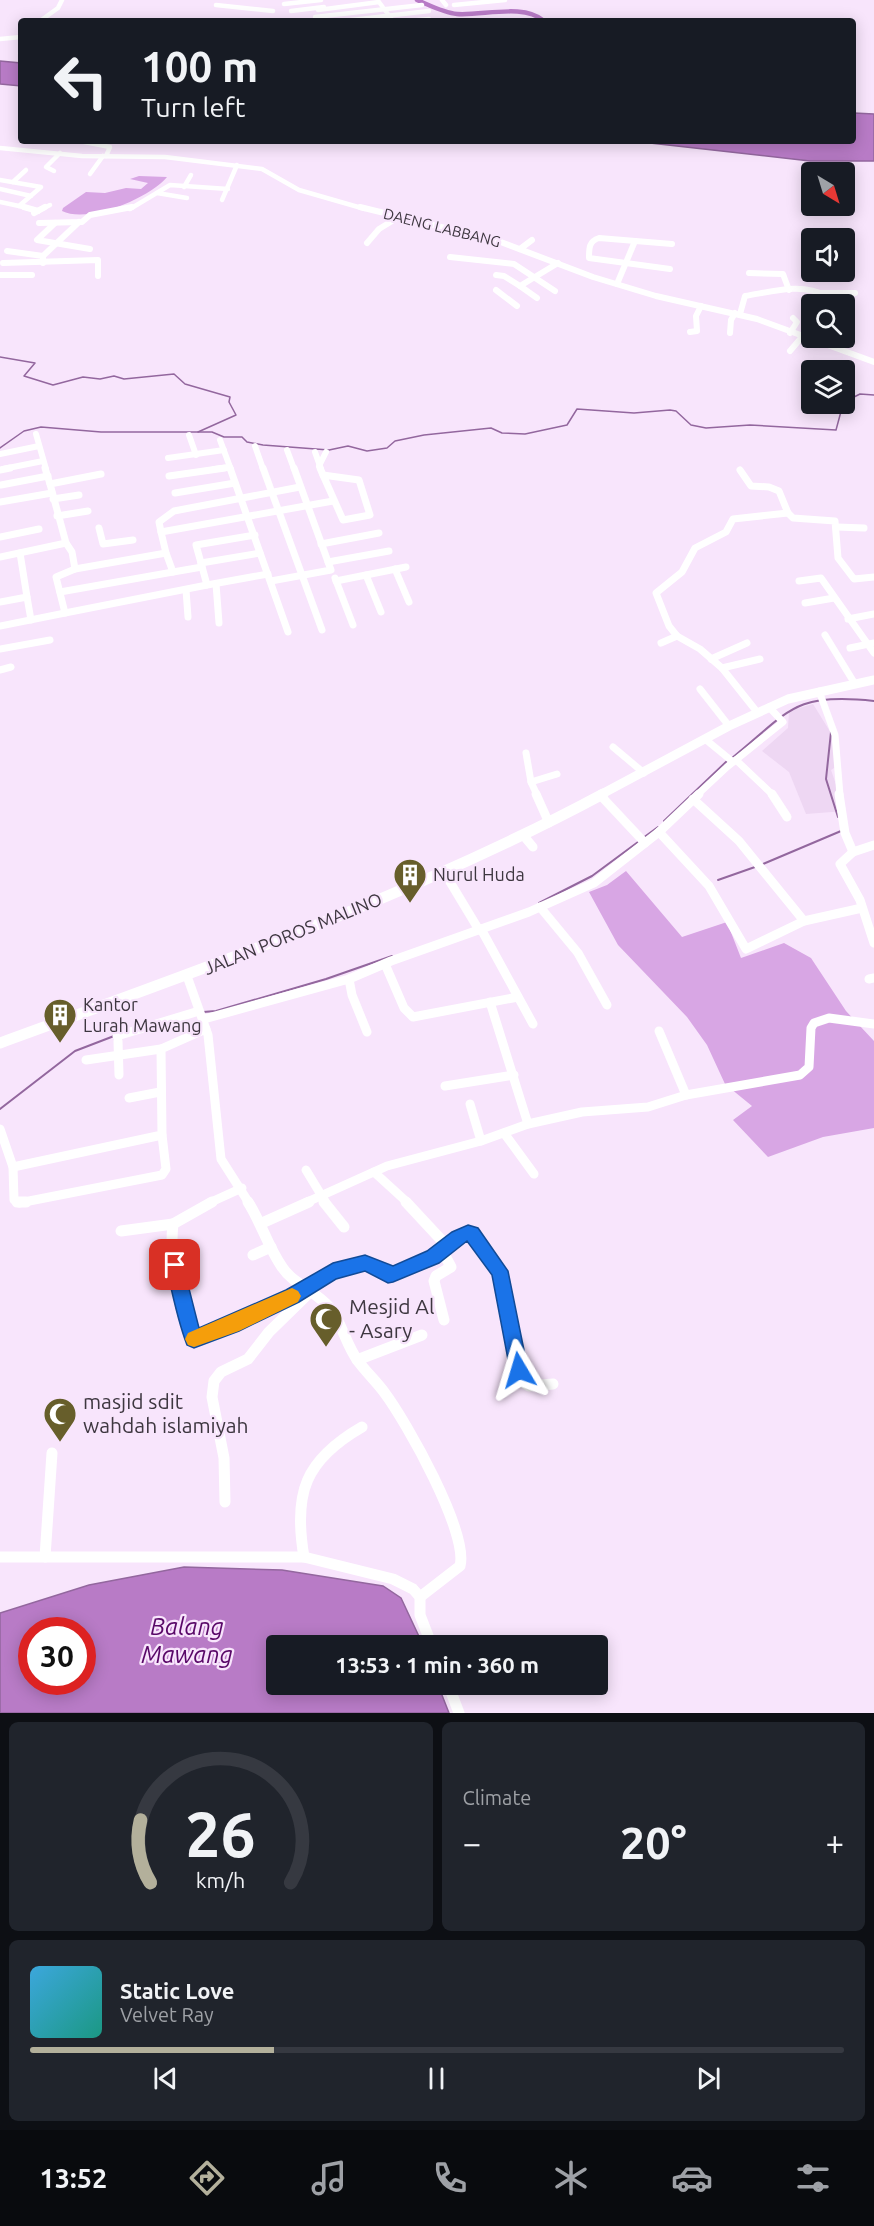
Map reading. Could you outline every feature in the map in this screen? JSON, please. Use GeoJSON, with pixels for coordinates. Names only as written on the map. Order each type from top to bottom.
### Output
{"type":"FeatureCollection","features":[{"type":"Feature","properties":{"kind":"main road","name":"JALAN POROS MALINO"},"geometry":{"type":"LineString","coordinates":[[0,1043],[317,927],[444,872],[549,823],[757,712],[771,711],[874,680]]}},
{"type":"Feature","properties":{"kind":"street"},"geometry":{"type":"LineString","coordinates":[[44,18],[58,8],[62,0]]}},
{"type":"Feature","properties":{"kind":"street"},"geometry":{"type":"LineString","coordinates":[[239,9],[243,0]]}},
{"type":"Feature","properties":{"kind":"street"},"geometry":{"type":"LineString","coordinates":[[284,4],[321,0]]}},
{"type":"Feature","properties":{"kind":"street"},"geometry":{"type":"LineString","coordinates":[[442,0],[446,5]]}},
{"type":"Feature","properties":{"kind":"street"},"geometry":{"type":"LineString","coordinates":[[454,4],[505,0]]}},
{"type":"Feature","properties":{"kind":"street"},"geometry":{"type":"LineString","coordinates":[[398,1],[402,7]]}},
{"type":"Feature","properties":{"kind":"street"},"geometry":{"type":"LineString","coordinates":[[491,1],[496,10]]}},
{"type":"Feature","properties":{"kind":"street"},"geometry":{"type":"LineString","coordinates":[[291,11],[348,3],[379,2],[390,16]]}},
{"type":"Feature","properties":{"kind":"street"},"geometry":{"type":"LineString","coordinates":[[318,10],[348,3]]}},
{"type":"Feature","properties":{"kind":"street"},"geometry":{"type":"LineString","coordinates":[[348,3],[358,18]]}},
{"type":"Feature","properties":{"kind":"street"},"geometry":{"type":"LineString","coordinates":[[470,3],[474,10]]}},
{"type":"Feature","properties":{"kind":"street"},"geometry":{"type":"LineString","coordinates":[[216,5],[273,11]]}},
{"type":"Feature","properties":{"kind":"street"},"geometry":{"type":"LineString","coordinates":[[315,17],[422,5]]}},
{"type":"Feature","properties":{"kind":"street"},"geometry":{"type":"LineString","coordinates":[[374,18],[429,11]]}},
{"type":"Feature","properties":{"kind":"street"},"geometry":{"type":"LineString","coordinates":[[0,39],[18,37]]}},
{"type":"Feature","properties":{"kind":"street"},"geometry":{"type":"LineString","coordinates":[[68,154],[76,144]]}},
{"type":"Feature","properties":{"kind":"street"},"geometry":{"type":"LineString","coordinates":[[90,174],[111,150],[110,147],[94,144]]}},
{"type":"Feature","properties":{"kind":"street","name":"DAENG LABBANG"},"geometry":{"type":"LineString","coordinates":[[0,148],[104,156],[155,156],[262,169],[293,188],[397,218],[490,239],[582,273],[701,306],[737,313],[801,338]]}},
{"type":"Feature","properties":{"kind":"street"},"geometry":{"type":"LineString","coordinates":[[54,171],[46,167],[60,153]]}},
{"type":"Feature","properties":{"kind":"street"},"geometry":{"type":"LineString","coordinates":[[222,200],[237,165]]}},
{"type":"Feature","properties":{"kind":"street"},"geometry":{"type":"LineString","coordinates":[[13,182],[26,170]]}},
{"type":"Feature","properties":{"kind":"street"},"geometry":{"type":"LineString","coordinates":[[184,187],[191,175]]}},
{"type":"Feature","properties":{"kind":"street"},"geometry":{"type":"LineString","coordinates":[[0,180],[41,187]]}},
{"type":"Feature","properties":{"kind":"street"},"geometry":{"type":"LineString","coordinates":[[19,206],[49,181]]}},
{"type":"Feature","properties":{"kind":"street"},"geometry":{"type":"LineString","coordinates":[[205,196],[209,182]]}},
{"type":"Feature","properties":{"kind":"street"},"geometry":{"type":"LineString","coordinates":[[0,275],[31,278],[41,261],[57,243],[90,215],[128,210],[170,185],[228,189]]}},
{"type":"Feature","properties":{"kind":"street"},"geometry":{"type":"LineString","coordinates":[[0,189],[30,196]]}},
{"type":"Feature","properties":{"kind":"street"},"geometry":{"type":"LineString","coordinates":[[157,193],[187,198]]}},
{"type":"Feature","properties":{"kind":"street"},"geometry":{"type":"LineString","coordinates":[[0,202],[38,211]]}},
{"type":"Feature","properties":{"kind":"street"},"geometry":{"type":"LineString","coordinates":[[31,215],[50,205]]}},
{"type":"Feature","properties":{"kind":"street"},"geometry":{"type":"LineString","coordinates":[[367,243],[379,229],[397,218]]}},
{"type":"Feature","properties":{"kind":"street"},"geometry":{"type":"LineString","coordinates":[[39,223],[79,222]]}},
{"type":"Feature","properties":{"kind":"street"},"geometry":{"type":"LineString","coordinates":[[24,253],[55,223]]}},
{"type":"Feature","properties":{"kind":"street"},"geometry":{"type":"LineString","coordinates":[[38,237],[90,249]]}},
{"type":"Feature","properties":{"kind":"street"},"geometry":{"type":"LineString","coordinates":[[582,273],[589,258],[589,246],[596,238],[672,244]]}},
{"type":"Feature","properties":{"kind":"street"},"geometry":{"type":"LineString","coordinates":[[520,249],[532,240]]}},
{"type":"Feature","properties":{"kind":"street"},"geometry":{"type":"LineString","coordinates":[[617,284],[635,241]]}},
{"type":"Feature","properties":{"kind":"street"},"geometry":{"type":"LineString","coordinates":[[7,250],[24,253],[41,261]]}},
{"type":"Feature","properties":{"kind":"street"},"geometry":{"type":"LineString","coordinates":[[450,257],[509,262],[553,290],[560,284]]}},
{"type":"Feature","properties":{"kind":"street"},"geometry":{"type":"LineString","coordinates":[[589,258],[670,269]]}},
{"type":"Feature","properties":{"kind":"street"},"geometry":{"type":"LineString","coordinates":[[3,263],[98,260],[98,276]]}},
{"type":"Feature","properties":{"kind":"street"},"geometry":{"type":"LineString","coordinates":[[505,294],[521,287],[558,263]]}},
{"type":"Feature","properties":{"kind":"street"},"geometry":{"type":"LineString","coordinates":[[749,273],[783,274],[789,290]]}},
{"type":"Feature","properties":{"kind":"street"},"geometry":{"type":"LineString","coordinates":[[496,275],[504,276],[537,298]]}},
{"type":"Feature","properties":{"kind":"street"},"geometry":{"type":"LineString","coordinates":[[730,333],[746,296],[810,289],[821,293],[855,293]]}},
{"type":"Feature","properties":{"kind":"street"},"geometry":{"type":"LineString","coordinates":[[496,290],[505,294],[517,306]]}},
{"type":"Feature","properties":{"kind":"street"},"geometry":{"type":"LineString","coordinates":[[690,332],[698,330],[696,316],[701,306]]}},
{"type":"Feature","properties":{"kind":"street"},"geometry":{"type":"LineString","coordinates":[[790,333],[797,322],[793,318]]}},
{"type":"Feature","properties":{"kind":"street"},"geometry":{"type":"LineString","coordinates":[[790,351],[801,338]]}},
{"type":"Feature","properties":{"kind":"street","name":"DAENG LABBANG"},"geometry":{"type":"LineString","coordinates":[[831,348],[874,362]]}},
{"type":"Feature","properties":{"kind":"street"},"geometry":{"type":"LineString","coordinates":[[36,434],[57,516],[66,543],[72,552],[75,569]]}},
{"type":"Feature","properties":{"kind":"street"},"geometry":{"type":"LineString","coordinates":[[189,435],[196,455]]}},
{"type":"Feature","properties":{"kind":"street"},"geometry":{"type":"LineString","coordinates":[[220,440],[288,632]]}},
{"type":"Feature","properties":{"kind":"street"},"geometry":{"type":"LineString","coordinates":[[0,454],[39,446]]}},
{"type":"Feature","properties":{"kind":"street"},"geometry":{"type":"LineString","coordinates":[[255,446],[321,630]]}},
{"type":"Feature","properties":{"kind":"street"},"geometry":{"type":"LineString","coordinates":[[168,458],[224,450]]}},
{"type":"Feature","properties":{"kind":"street"},"geometry":{"type":"LineString","coordinates":[[286,450],[353,625]]}},
{"type":"Feature","properties":{"kind":"street"},"geometry":{"type":"LineString","coordinates":[[315,452],[319,466],[333,501],[345,520],[370,515],[358,480],[323,475]]}},
{"type":"Feature","properties":{"kind":"street"},"geometry":{"type":"LineString","coordinates":[[319,466],[326,452]]}},
{"type":"Feature","properties":{"kind":"street"},"geometry":{"type":"LineString","coordinates":[[0,470],[43,461]]}},
{"type":"Feature","properties":{"kind":"street"},"geometry":{"type":"LineString","coordinates":[[169,476],[230,467]]}},
{"type":"Feature","properties":{"kind":"street"},"geometry":{"type":"LineString","coordinates":[[740,470],[751,486],[769,487],[779,491],[788,513],[793,518],[833,520],[837,527],[838,558],[854,579],[874,577]]}},
{"type":"Feature","properties":{"kind":"street"},"geometry":{"type":"LineString","coordinates":[[79,495],[2,502],[0,483],[101,474]]}},
{"type":"Feature","properties":{"kind":"street"},"geometry":{"type":"LineString","coordinates":[[175,493],[235,483]]}},
{"type":"Feature","properties":{"kind":"street"},"geometry":{"type":"LineString","coordinates":[[173,572],[159,522],[174,511],[300,487]]}},
{"type":"Feature","properties":{"kind":"street"},"geometry":{"type":"LineString","coordinates":[[161,532],[333,501]]}},
{"type":"Feature","properties":{"kind":"street"},"geometry":{"type":"LineString","coordinates":[[57,516],[88,511]]}},
{"type":"Feature","properties":{"kind":"street"},"geometry":{"type":"LineString","coordinates":[[757,712],[722,668],[677,636],[669,626],[656,593],[682,572],[694,548],[726,532],[733,519],[788,513]]}},
{"type":"Feature","properties":{"kind":"street"},"geometry":{"type":"LineString","coordinates":[[837,527],[864,528]]}},
{"type":"Feature","properties":{"kind":"street"},"geometry":{"type":"LineString","coordinates":[[99,528],[103,544],[132,538],[135,558]]}},
{"type":"Feature","properties":{"kind":"street"},"geometry":{"type":"LineString","coordinates":[[0,537],[39,529]]}},
{"type":"Feature","properties":{"kind":"street"},"geometry":{"type":"LineString","coordinates":[[321,544],[379,533]]}},
{"type":"Feature","properties":{"kind":"street"},"geometry":{"type":"LineString","coordinates":[[207,585],[196,545],[255,535]]}},
{"type":"Feature","properties":{"kind":"street"},"geometry":{"type":"LineString","coordinates":[[0,557],[66,543]]}},
{"type":"Feature","properties":{"kind":"street"},"geometry":{"type":"LineString","coordinates":[[328,562],[389,551]]}},
{"type":"Feature","properties":{"kind":"street"},"geometry":{"type":"LineString","coordinates":[[65,613],[56,576],[75,569],[166,552]]}},
{"type":"Feature","properties":{"kind":"street"},"geometry":{"type":"LineString","coordinates":[[20,553],[31,620]]}},
{"type":"Feature","properties":{"kind":"street"},"geometry":{"type":"LineString","coordinates":[[60,592],[173,572],[260,553]]}},
{"type":"Feature","properties":{"kind":"street"},"geometry":{"type":"LineString","coordinates":[[336,581],[406,567]]}},
{"type":"Feature","properties":{"kind":"street"},"geometry":{"type":"LineString","coordinates":[[235,568],[238,579]]}},
{"type":"Feature","properties":{"kind":"street"},"geometry":{"type":"LineString","coordinates":[[395,569],[409,602]]}},
{"type":"Feature","properties":{"kind":"street"},"geometry":{"type":"LineString","coordinates":[[0,626],[238,579],[301,575],[331,570]]}},
{"type":"Feature","properties":{"kind":"street"},"geometry":{"type":"LineString","coordinates":[[366,575],[381,612]]}},
{"type":"Feature","properties":{"kind":"street"},"geometry":{"type":"LineString","coordinates":[[799,581],[821,578],[848,619],[871,644],[874,653]]}},
{"type":"Feature","properties":{"kind":"street"},"geometry":{"type":"LineString","coordinates":[[216,584],[219,623]]}},
{"type":"Feature","properties":{"kind":"street"},"geometry":{"type":"LineString","coordinates":[[186,590],[188,616]]}},
{"type":"Feature","properties":{"kind":"street"},"geometry":{"type":"LineString","coordinates":[[0,602],[27,597]]}},
{"type":"Feature","properties":{"kind":"street"},"geometry":{"type":"LineString","coordinates":[[805,603],[834,598]]}},
{"type":"Feature","properties":{"kind":"street"},"geometry":{"type":"LineString","coordinates":[[848,619],[874,614]]}},
{"type":"Feature","properties":{"kind":"street"},"geometry":{"type":"LineString","coordinates":[[825,635],[855,684]]}},
{"type":"Feature","properties":{"kind":"street"},"geometry":{"type":"LineString","coordinates":[[661,643],[677,636]]}},
{"type":"Feature","properties":{"kind":"street"},"geometry":{"type":"LineString","coordinates":[[0,649],[50,639]]}},
{"type":"Feature","properties":{"kind":"street"},"geometry":{"type":"LineString","coordinates":[[711,659],[747,643]]}},
{"type":"Feature","properties":{"kind":"street"},"geometry":{"type":"LineString","coordinates":[[850,648],[871,644]]}},
{"type":"Feature","properties":{"kind":"street"},"geometry":{"type":"LineString","coordinates":[[722,668],[760,659]]}},
{"type":"Feature","properties":{"kind":"street"},"geometry":{"type":"LineString","coordinates":[[0,670],[11,668]]}},
{"type":"Feature","properties":{"kind":"street"},"geometry":{"type":"LineString","coordinates":[[700,689],[729,726]]}},
{"type":"Feature","properties":{"kind":"street"},"geometry":{"type":"LineString","coordinates":[[822,697],[836,735],[839,764],[837,778],[845,833],[853,852]]}},
{"type":"Feature","properties":{"kind":"street"},"geometry":{"type":"LineString","coordinates":[[119,1075],[117,1038],[349,979],[540,907],[594,883],[640,839],[659,832],[735,761],[783,722],[771,711]]}},
{"type":"Feature","properties":{"kind":"street"},"geometry":{"type":"LineString","coordinates":[[705,740],[735,761],[771,793],[787,817]]}},
{"type":"Feature","properties":{"kind":"street"},"geometry":{"type":"LineString","coordinates":[[613,747],[644,773]]}},
{"type":"Feature","properties":{"kind":"street"},"geometry":{"type":"LineString","coordinates":[[526,753],[531,782],[549,823]]}},
{"type":"Feature","properties":{"kind":"street"},"geometry":{"type":"LineString","coordinates":[[531,782],[557,774]]}},
{"type":"Feature","properties":{"kind":"street"},"geometry":{"type":"LineString","coordinates":[[601,796],[640,839]]}},
{"type":"Feature","properties":{"kind":"street"},"geometry":{"type":"LineString","coordinates":[[693,799],[739,841],[804,921]]}},
{"type":"Feature","properties":{"kind":"street"},"geometry":{"type":"LineString","coordinates":[[659,832],[709,886],[746,950],[804,921],[862,908]]}},
{"type":"Feature","properties":{"kind":"street"},"geometry":{"type":"LineString","coordinates":[[523,835],[533,847]]}},
{"type":"Feature","properties":{"kind":"street"},"geometry":{"type":"LineString","coordinates":[[874,845],[853,852],[840,864],[870,924],[874,943]]}},
{"type":"Feature","properties":{"kind":"street"},"geometry":{"type":"LineString","coordinates":[[444,872],[533,1024]]}},
{"type":"Feature","properties":{"kind":"street"},"geometry":{"type":"LineString","coordinates":[[540,907],[566,935],[594,978],[607,1005]]}},
{"type":"Feature","properties":{"kind":"street"},"geometry":{"type":"LineString","coordinates":[[385,964],[404,1008],[413,1017],[518,997]]}},
{"type":"Feature","properties":{"kind":"street"},"geometry":{"type":"LineString","coordinates":[[187,976],[202,1017],[221,1159],[242,1188],[262,1223],[271,1248],[281,1266],[330,1309],[357,1360],[389,1399],[414,1438],[459,1537],[462,1559],[460,1566],[420,1597],[418,1605],[428,1635]]}},
{"type":"Feature","properties":{"kind":"street"},"geometry":{"type":"LineString","coordinates":[[349,979],[352,994],[368,1032]]}},
{"type":"Feature","properties":{"kind":"street"},"geometry":{"type":"LineString","coordinates":[[490,1002],[528,1124]]}},
{"type":"Feature","properties":{"kind":"street"},"geometry":{"type":"LineString","coordinates":[[86,1060],[161,1049],[202,1017]]}},
{"type":"Feature","properties":{"kind":"street"},"geometry":{"type":"LineString","coordinates":[[262,1223],[374,1172],[424,1155],[481,1141],[528,1124],[582,1112],[648,1107],[686,1095],[746,1086],[806,1072],[810,1058],[811,1028],[819,1020],[838,1018],[874,1024]]}},
{"type":"Feature","properties":{"kind":"street"},"geometry":{"type":"LineString","coordinates":[[659,1031],[686,1095]]}},
{"type":"Feature","properties":{"kind":"street"},"geometry":{"type":"LineString","coordinates":[[0,1129],[4,1150],[13,1167],[14,1196],[19,1203],[153,1178],[166,1171],[160,1092],[161,1049]]}},
{"type":"Feature","properties":{"kind":"street"},"geometry":{"type":"LineString","coordinates":[[445,1086],[486,1077],[514,1075]]}},
{"type":"Feature","properties":{"kind":"street"},"geometry":{"type":"LineString","coordinates":[[129,1098],[160,1092]]}},
{"type":"Feature","properties":{"kind":"street"},"geometry":{"type":"LineString","coordinates":[[470,1104],[481,1141]]}},
{"type":"Feature","properties":{"kind":"street"},"geometry":{"type":"LineString","coordinates":[[504,1133],[534,1174]]}},
{"type":"Feature","properties":{"kind":"street"},"geometry":{"type":"LineString","coordinates":[[13,1167],[162,1136]]}},
{"type":"Feature","properties":{"kind":"street"},"geometry":{"type":"LineString","coordinates":[[306,1170],[320,1196],[344,1227]]}},
{"type":"Feature","properties":{"kind":"street"},"geometry":{"type":"LineString","coordinates":[[374,1172],[423,1217],[444,1247],[451,1268],[436,1276],[434,1281],[444,1320]]}},
{"type":"Feature","properties":{"kind":"street"},"geometry":{"type":"LineString","coordinates":[[121,1231],[173,1224],[203,1206],[242,1188]]}},
{"type":"Feature","properties":{"kind":"street"},"geometry":{"type":"LineString","coordinates":[[173,1224],[175,1265],[184,1309],[194,1339],[307,1290],[333,1272],[365,1263],[388,1275],[393,1274],[423,1262],[468,1232],[492,1259],[503,1282],[522,1382],[529,1386],[553,1384]]}},
{"type":"Feature","properties":{"kind":"street"},"geometry":{"type":"LineString","coordinates":[[253,1255],[271,1248]]}},
{"type":"Feature","properties":{"kind":"street"},"geometry":{"type":"LineString","coordinates":[[225,1502],[224,1458],[212,1397],[214,1381],[221,1372],[248,1359],[307,1290]]}},
{"type":"Feature","properties":{"kind":"street"},"geometry":{"type":"LineString","coordinates":[[357,1360],[422,1335]]}},
{"type":"Feature","properties":{"kind":"street"},"geometry":{"type":"LineString","coordinates":[[304,1557],[298,1530],[305,1480],[310,1469],[326,1451],[344,1436],[362,1427]]}},
{"type":"Feature","properties":{"kind":"street"},"geometry":{"type":"LineString","coordinates":[[45,1557],[52,1453]]}},
{"type":"Feature","properties":{"kind":"street"},"geometry":{"type":"LineString","coordinates":[[0,1557],[304,1557],[393,1579],[413,1590],[420,1597]]}},
{"type":"Feature","properties":{"kind":"street"},"geometry":{"type":"LineString","coordinates":[[452,1695],[459,1713]]}},
{"type":"Feature","properties":{"kind":"shaded area"},"geometry":{"type":"Polygon","coordinates":[[[139,176],[167,177],[147,193],[118,207],[87,214],[62,211],[86,192],[105,193],[126,188],[141,189],[148,183],[130,179],[139,176]]]}},
{"type":"Feature","properties":{"kind":"shaded area"},"geometry":{"type":"Polygon","coordinates":[[[813,704],[834,738],[837,766],[831,770],[845,811],[806,814],[789,772],[762,751],[788,728],[789,711],[813,704]]]}},
{"type":"Feature","properties":{"kind":"shaded area"},"geometry":{"type":"Polygon","coordinates":[[[626,871],[682,937],[727,922],[741,958],[784,943],[811,958],[846,1011],[874,1041],[874,1128],[823,1137],[768,1157],[733,1120],[752,1106],[725,1084],[707,1045],[687,1017],[618,945],[589,892],[607,885],[626,871]]]}},
{"type":"Feature","properties":{"kind":"water"},"geometry":{"type":"Polygon","coordinates":[[[0,61],[18,63],[18,86],[0,84],[0,61]]]}},
{"type":"Feature","properties":{"kind":"water"},"geometry":{"type":"Polygon","coordinates":[[[856,113],[874,114],[874,161],[810,161],[659,144],[856,144],[856,113]]]}},
{"type":"Feature","properties":{"kind":"water","name":"Balang Mawang"},"geometry":{"type":"Polygon","coordinates":[[[184,1567],[282,1570],[383,1586],[401,1598],[418,1635],[266,1635],[266,1695],[442,1695],[449,1713],[0,1713],[0,1613],[89,1585],[184,1567]]]}},
{"type":"Feature","properties":{"kind":"waterway"},"geometry":{"type":"LineString","coordinates":[[417,0],[452,13],[514,11],[539,18]]}},
{"type":"Feature","properties":{"kind":"waterway"},"geometry":{"type":"LineString","coordinates":[[0,357],[35,363],[24,376],[53,385],[83,377],[100,379],[114,376],[124,379],[174,374],[185,384],[230,397],[229,402],[236,415],[198,432]]}},
{"type":"Feature","properties":{"kind":"waterway"},"geometry":{"type":"LineString","coordinates":[[855,396],[860,394],[874,395]]}},
{"type":"Feature","properties":{"kind":"waterway"},"geometry":{"type":"LineString","coordinates":[[198,432],[212,432],[224,437],[242,437],[247,442],[263,445],[329,450],[348,446],[367,451],[387,448],[395,441],[424,435],[491,428],[502,433],[525,434],[567,425],[577,409],[634,413],[670,410],[676,411],[691,425],[706,428],[750,425],[836,430],[840,414]]}},
{"type":"Feature","properties":{"kind":"waterway"},"geometry":{"type":"LineString","coordinates":[[0,448],[24,431],[41,427],[101,432],[198,432]]}},
{"type":"Feature","properties":{"kind":"waterway"},"geometry":{"type":"LineString","coordinates":[[732,758],[794,708],[826,700],[874,701]]}},
{"type":"Feature","properties":{"kind":"waterway"},"geometry":{"type":"LineString","coordinates":[[831,732],[826,779],[838,817]]}},
{"type":"Feature","properties":{"kind":"waterway"},"geometry":{"type":"LineString","coordinates":[[664,821],[727,761]]}},
{"type":"Feature","properties":{"kind":"waterway"},"geometry":{"type":"LineString","coordinates":[[643,838],[658,827]]}},
{"type":"Feature","properties":{"kind":"waterway"},"geometry":{"type":"LineString","coordinates":[[763,864],[841,831]]}},
{"type":"Feature","properties":{"kind":"waterway"},"geometry":{"type":"LineString","coordinates":[[539,903],[592,876],[638,842]]}},
{"type":"Feature","properties":{"kind":"waterway"},"geometry":{"type":"LineString","coordinates":[[718,880],[755,867]]}},
{"type":"Feature","properties":{"kind":"waterway"},"geometry":{"type":"LineString","coordinates":[[203,1012],[216,1011],[326,979],[392,956]]}},
{"type":"Feature","properties":{"kind":"waterway"},"geometry":{"type":"LineString","coordinates":[[0,1109],[75,1051],[114,1036]]}},
{"type":"Feature","properties":{"kind":"slow traffic"},"geometry":{"type":"LineString","coordinates":[[194,1339],[233,1324],[292,1296]]}},
{"type":"Feature","properties":{"kind":"place","name":"Nurul Huda"},"geometry":{"type":"Point","coordinates":[410,904]}},
{"type":"Feature","properties":{"kind":"place","name":"Kantor Lurah Mawang"},"geometry":{"type":"Point","coordinates":[60,1044]}},
{"type":"Feature","properties":{"kind":"place","name":"Mesjid Al - Asary"},"geometry":{"type":"Point","coordinates":[326,1348]}},
{"type":"Feature","properties":{"kind":"place","name":"masjid sdit wahdah islamiyah"},"geometry":{"type":"Point","coordinates":[60,1443]}},
{"type":"Feature","properties":{"kind":"route"},"geometry":{"type":"LineString","coordinates":[[175,1265],[190,1334],[194,1339],[233,1324],[292,1296],[322,1276],[365,1263],[377,1267],[388,1275],[393,1274],[433,1257],[446,1245],[468,1232],[472,1234],[500,1271],[517,1348],[519,1370]]}}]}
